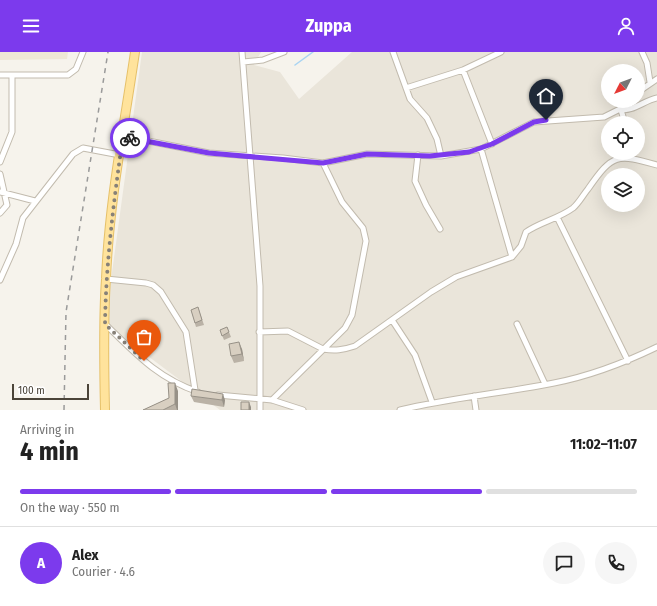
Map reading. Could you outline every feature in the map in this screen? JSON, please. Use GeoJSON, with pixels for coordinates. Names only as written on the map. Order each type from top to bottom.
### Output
{"type":"FeatureCollection","features":[{"type":"Feature","properties":{"kind":"main road"},"geometry":{"type":"LineString","coordinates":[[105,410],[106,279],[120,155],[135,52]]}},
{"type":"Feature","properties":{"kind":"street"},"geometry":{"type":"LineString","coordinates":[[0,75],[68,75],[76,69],[83,52]]}},
{"type":"Feature","properties":{"kind":"street"},"geometry":{"type":"LineString","coordinates":[[242,52],[260,286],[260,410]]}},
{"type":"Feature","properties":{"kind":"street"},"geometry":{"type":"LineString","coordinates":[[243,62],[263,60],[284,52]]}},
{"type":"Feature","properties":{"kind":"street"},"geometry":{"type":"LineString","coordinates":[[393,52],[406,88],[414,104],[427,118],[437,139],[441,156]]}},
{"type":"Feature","properties":{"kind":"street"},"geometry":{"type":"LineString","coordinates":[[406,88],[463,70],[501,52]]}},
{"type":"Feature","properties":{"kind":"street"},"geometry":{"type":"LineString","coordinates":[[642,52],[647,63],[650,82]]}},
{"type":"Feature","properties":{"kind":"street"},"geometry":{"type":"LineString","coordinates":[[463,70],[492,144]]}},
{"type":"Feature","properties":{"kind":"street"},"geometry":{"type":"LineString","coordinates":[[0,162],[12,132],[12,75]]}},
{"type":"Feature","properties":{"kind":"street"},"geometry":{"type":"LineString","coordinates":[[645,86],[650,82],[657,80]]}},
{"type":"Feature","properties":{"kind":"street"},"geometry":{"type":"LineString","coordinates":[[123,136],[209,153],[251,155],[323,163],[367,154],[441,156],[481,149],[534,122],[604,117],[620,109],[630,109],[657,98]]}},
{"type":"Feature","properties":{"kind":"street"},"geometry":{"type":"LineString","coordinates":[[620,109],[622,116]]}},
{"type":"Feature","properties":{"kind":"street"},"geometry":{"type":"LineString","coordinates":[[627,116],[630,109]]}},
{"type":"Feature","properties":{"kind":"street"},"geometry":{"type":"LineString","coordinates":[[0,280],[16,244],[23,218],[35,201],[78,150],[83,148],[91,148],[120,155]]}},
{"type":"Feature","properties":{"kind":"street"},"geometry":{"type":"LineString","coordinates":[[481,149],[512,257]]}},
{"type":"Feature","properties":{"kind":"street"},"geometry":{"type":"LineString","coordinates":[[418,156],[415,181],[423,199],[440,229]]}},
{"type":"Feature","properties":{"kind":"street"},"geometry":{"type":"LineString","coordinates":[[259,332],[288,331],[323,349],[341,350],[354,346],[431,292],[463,273],[502,262],[512,257],[522,246],[526,232],[574,207],[611,161],[614,160]]}},
{"type":"Feature","properties":{"kind":"street"},"geometry":{"type":"LineString","coordinates":[[641,160],[657,166]]}},
{"type":"Feature","properties":{"kind":"street"},"geometry":{"type":"LineString","coordinates":[[272,400],[345,328],[352,315],[366,241],[363,228],[346,208],[323,163]]}},
{"type":"Feature","properties":{"kind":"street"},"geometry":{"type":"LineString","coordinates":[[0,174],[2,193],[7,205],[0,213]]}},
{"type":"Feature","properties":{"kind":"street"},"geometry":{"type":"LineString","coordinates":[[2,193],[35,201]]}},
{"type":"Feature","properties":{"kind":"street"},"geometry":{"type":"LineString","coordinates":[[557,217],[628,361]]}},
{"type":"Feature","properties":{"kind":"street"},"geometry":{"type":"LineString","coordinates":[[106,279],[146,283],[161,292],[186,332],[194,390]]}},
{"type":"Feature","properties":{"kind":"street"},"geometry":{"type":"LineString","coordinates":[[392,320],[415,355],[432,402]]}},
{"type":"Feature","properties":{"kind":"street"},"geometry":{"type":"LineString","coordinates":[[105,324],[152,368],[168,380],[202,393]]}},
{"type":"Feature","properties":{"kind":"street"},"geometry":{"type":"LineString","coordinates":[[517,324],[545,384]]}},
{"type":"Feature","properties":{"kind":"street"},"geometry":{"type":"LineString","coordinates":[[400,410],[432,402],[575,378],[628,361],[657,346]]}},
{"type":"Feature","properties":{"kind":"street"},"geometry":{"type":"LineString","coordinates":[[210,394],[272,400],[303,410]]}},
{"type":"Feature","properties":{"kind":"street"},"geometry":{"type":"LineString","coordinates":[[474,396],[476,410]]}},
{"type":"Feature","properties":{"kind":"shaded area"},"geometry":{"type":"Polygon","coordinates":[[[0,52],[68,52],[67,59],[0,60],[0,52]]]}},
{"type":"Feature","properties":{"kind":"shaded area"},"geometry":{"type":"Polygon","coordinates":[[[142,52],[261,52],[254,65],[280,72],[299,99],[352,52],[657,52],[657,410],[220,410],[105,324],[142,52]]]}},
{"type":"Feature","properties":{"kind":"building"},"geometry":{"type":"Polygon","coordinates":[[[198,307],[202,320],[195,323],[191,310],[198,307]]]}},
{"type":"Feature","properties":{"kind":"building"},"geometry":{"type":"Polygon","coordinates":[[[227,327],[229,332],[222,336],[220,330],[227,327]]]}},
{"type":"Feature","properties":{"kind":"building"},"geometry":{"type":"Polygon","coordinates":[[[239,342],[242,354],[231,356],[229,344],[239,342]]]}},
{"type":"Feature","properties":{"kind":"building"},"geometry":{"type":"Polygon","coordinates":[[[168,383],[175,383],[175,404],[163,410],[143,410],[169,398],[168,383]]]}},
{"type":"Feature","properties":{"kind":"building"},"geometry":{"type":"Polygon","coordinates":[[[192,389],[223,394],[222,400],[191,396],[192,389]]]}},
{"type":"Feature","properties":{"kind":"building"},"geometry":{"type":"Polygon","coordinates":[[[241,402],[249,402],[249,410],[241,410],[241,402]]]}},
{"type":"Feature","properties":{"kind":"waterway"},"geometry":{"type":"LineString","coordinates":[[295,65],[313,52]]}},
{"type":"Feature","properties":{"kind":"railway"},"geometry":{"type":"LineString","coordinates":[[64,410],[66,312],[108,52]]}},
{"type":"Feature","properties":{"kind":"way so far"},"geometry":{"type":"LineString","coordinates":[[130,138],[123,136],[109,236],[105,324],[144,361]]}},
{"type":"Feature","properties":{"kind":"route"},"geometry":{"type":"LineString","coordinates":[[130,138],[209,153],[251,155],[323,163],[336,162],[367,154],[430,156],[469,152],[492,144],[534,122],[546,120]]}}]}
